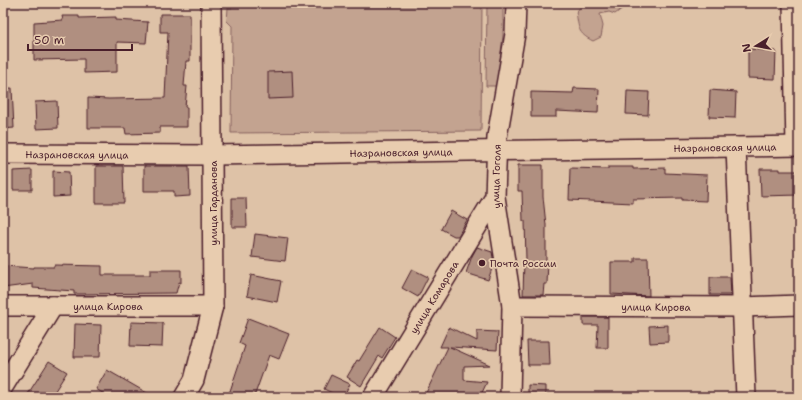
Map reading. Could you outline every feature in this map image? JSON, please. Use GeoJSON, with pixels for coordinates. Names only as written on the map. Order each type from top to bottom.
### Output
{"type":"FeatureCollection","features":[{"type":"Feature","properties":{"kind":"street","name":"улица Гарданова"},"geometry":{"type":"LineString","coordinates":[[184,397],[194,380],[213,306],[211,3]]}},
{"type":"Feature","properties":{"kind":"street","name":"улица Гоголя"},"geometry":{"type":"LineString","coordinates":[[510,397],[512,306],[495,197],[497,137],[515,34],[516,3]]}},
{"type":"Feature","properties":{"kind":"street"},"geometry":{"type":"LineString","coordinates":[[793,3],[797,146]]}},
{"type":"Feature","properties":{"kind":"street","name":"Назрановская улица"},"geometry":{"type":"LineString","coordinates":[[3,154],[213,155],[797,146]]}},
{"type":"Feature","properties":{"kind":"street"},"geometry":{"type":"LineString","coordinates":[[736,147],[746,397]]}},
{"type":"Feature","properties":{"kind":"street","name":"улица Комарова"},"geometry":{"type":"LineString","coordinates":[[373,397],[495,197]]}},
{"type":"Feature","properties":{"kind":"street","name":"улица Кирова"},"geometry":{"type":"LineString","coordinates":[[512,306],[743,307],[799,305]]}},
{"type":"Feature","properties":{"kind":"street","name":"улица Кирова"},"geometry":{"type":"LineString","coordinates":[[3,306],[213,306]]}},
{"type":"Feature","properties":{"kind":"street"},"geometry":{"type":"LineString","coordinates":[[3,387],[53,306]]}},
{"type":"Feature","properties":{"kind":"shaded area"},"geometry":{"type":"Polygon","coordinates":[[[232,3],[482,3],[481,131],[231,133],[232,26],[227,21],[228,8],[232,8],[232,3]]]}},
{"type":"Feature","properties":{"kind":"shaded area"},"geometry":{"type":"Polygon","coordinates":[[[487,3],[503,3],[503,35],[497,86],[486,86],[487,3]]]}},
{"type":"Feature","properties":{"kind":"shaded area"},"geometry":{"type":"Polygon","coordinates":[[[584,3],[627,3],[627,5],[615,14],[609,12],[600,14],[603,26],[601,37],[593,41],[581,33],[578,26],[576,12],[584,3]]]}},
{"type":"Feature","properties":{"kind":"building"},"geometry":{"type":"Polygon","coordinates":[[[160,14],[190,14],[190,61],[186,61],[184,86],[187,86],[185,107],[187,107],[187,127],[160,127],[160,133],[126,134],[125,128],[88,128],[88,98],[165,98],[168,32],[160,32],[160,14]]]}},
{"type":"Feature","properties":{"kind":"building"},"geometry":{"type":"Polygon","coordinates":[[[62,16],[79,16],[79,18],[116,17],[116,20],[148,22],[146,43],[117,42],[117,72],[84,73],[84,59],[34,60],[34,22],[63,20],[62,16]]]}},
{"type":"Feature","properties":{"kind":"building"},"geometry":{"type":"Polygon","coordinates":[[[748,49],[776,51],[775,79],[748,78],[748,49]]]}},
{"type":"Feature","properties":{"kind":"building"},"geometry":{"type":"Polygon","coordinates":[[[292,71],[293,98],[268,99],[268,72],[292,71]]]}},
{"type":"Feature","properties":{"kind":"building"},"geometry":{"type":"Polygon","coordinates":[[[12,88],[14,128],[3,129],[3,89],[12,88]]]}},
{"type":"Feature","properties":{"kind":"building"},"geometry":{"type":"Polygon","coordinates":[[[574,88],[599,89],[598,113],[556,111],[556,117],[531,117],[531,92],[573,93],[574,88]]]}},
{"type":"Feature","properties":{"kind":"building"},"geometry":{"type":"Polygon","coordinates":[[[710,90],[736,92],[735,118],[709,117],[710,90]]]}},
{"type":"Feature","properties":{"kind":"building"},"geometry":{"type":"Polygon","coordinates":[[[627,91],[649,92],[648,115],[626,114],[627,91]]]}},
{"type":"Feature","properties":{"kind":"building"},"geometry":{"type":"Polygon","coordinates":[[[57,101],[58,128],[36,129],[35,102],[57,101]]]}},
{"type":"Feature","properties":{"kind":"building"},"geometry":{"type":"Polygon","coordinates":[[[518,165],[543,165],[546,261],[548,261],[547,284],[544,284],[543,295],[523,295],[524,260],[526,260],[525,221],[523,221],[522,191],[518,191],[518,165]]]}},
{"type":"Feature","properties":{"kind":"building"},"geometry":{"type":"Polygon","coordinates":[[[96,166],[123,166],[124,203],[96,203],[96,166]]]}},
{"type":"Feature","properties":{"kind":"building"},"geometry":{"type":"Polygon","coordinates":[[[144,166],[189,166],[190,196],[174,197],[174,191],[144,191],[144,166]]]}},
{"type":"Feature","properties":{"kind":"building"},"geometry":{"type":"Polygon","coordinates":[[[608,167],[633,167],[633,169],[665,168],[665,173],[707,175],[706,201],[682,200],[682,198],[633,199],[633,203],[569,200],[570,168],[608,169],[608,167]]]}},
{"type":"Feature","properties":{"kind":"building"},"geometry":{"type":"Polygon","coordinates":[[[760,169],[799,171],[799,195],[761,196],[760,169]]]}},
{"type":"Feature","properties":{"kind":"building"},"geometry":{"type":"Polygon","coordinates":[[[32,170],[32,190],[13,190],[13,171],[32,170]]]}},
{"type":"Feature","properties":{"kind":"building"},"geometry":{"type":"Polygon","coordinates":[[[53,171],[69,172],[70,196],[53,197],[53,171]]]}},
{"type":"Feature","properties":{"kind":"building"},"geometry":{"type":"Polygon","coordinates":[[[232,198],[246,198],[247,227],[232,227],[232,198]]]}},
{"type":"Feature","properties":{"kind":"building"},"geometry":{"type":"Polygon","coordinates":[[[451,211],[467,220],[458,236],[454,236],[441,229],[451,211]]]}},
{"type":"Feature","properties":{"kind":"building"},"geometry":{"type":"Polygon","coordinates":[[[255,234],[288,238],[285,261],[252,257],[255,234]]]}},
{"type":"Feature","properties":{"kind":"building","name":"Почта России"},"geometry":{"type":"Polygon","coordinates":[[[477,247],[492,252],[494,263],[488,280],[466,273],[477,247]]]}},
{"type":"Feature","properties":{"kind":"building"},"geometry":{"type":"Polygon","coordinates":[[[635,258],[648,258],[649,296],[611,294],[611,262],[635,262],[635,258]]]}},
{"type":"Feature","properties":{"kind":"building"},"geometry":{"type":"Polygon","coordinates":[[[54,265],[102,266],[102,275],[150,275],[150,270],[181,270],[181,283],[179,282],[176,293],[74,294],[74,291],[33,288],[33,284],[3,288],[4,266],[34,268],[54,267],[54,265]]]}},
{"type":"Feature","properties":{"kind":"building"},"geometry":{"type":"Polygon","coordinates":[[[412,269],[428,277],[418,297],[402,288],[412,269]]]}},
{"type":"Feature","properties":{"kind":"building"},"geometry":{"type":"Polygon","coordinates":[[[251,275],[281,281],[277,302],[247,296],[251,275]]]}},
{"type":"Feature","properties":{"kind":"building"},"geometry":{"type":"Polygon","coordinates":[[[710,277],[730,277],[731,295],[710,295],[710,277]]]}},
{"type":"Feature","properties":{"kind":"building"},"geometry":{"type":"Polygon","coordinates":[[[583,317],[608,317],[608,348],[597,348],[598,325],[583,325],[583,317]]]}},
{"type":"Feature","properties":{"kind":"building"},"geometry":{"type":"Polygon","coordinates":[[[248,318],[289,334],[279,359],[269,355],[254,397],[228,397],[245,346],[239,343],[248,318]]]}},
{"type":"Feature","properties":{"kind":"building"},"geometry":{"type":"Polygon","coordinates":[[[131,322],[163,323],[162,347],[130,346],[131,322]]]}},
{"type":"Feature","properties":{"kind":"building"},"geometry":{"type":"Polygon","coordinates":[[[75,324],[101,325],[100,357],[74,357],[75,324]]]}},
{"type":"Feature","properties":{"kind":"building"},"geometry":{"type":"Polygon","coordinates":[[[668,325],[668,342],[650,343],[649,326],[668,325]]]}},
{"type":"Feature","properties":{"kind":"building"},"geometry":{"type":"Polygon","coordinates":[[[380,327],[395,337],[382,358],[379,356],[361,386],[347,377],[357,360],[359,361],[380,327]]]}},
{"type":"Feature","properties":{"kind":"building"},"geometry":{"type":"Polygon","coordinates":[[[449,327],[477,341],[477,331],[498,332],[497,350],[450,347],[490,365],[464,366],[464,380],[487,382],[480,397],[424,397],[448,347],[440,347],[449,327]]]}},
{"type":"Feature","properties":{"kind":"building"},"geometry":{"type":"Polygon","coordinates":[[[527,341],[549,341],[550,365],[528,365],[527,341]]]}},
{"type":"Feature","properties":{"kind":"building"},"geometry":{"type":"Polygon","coordinates":[[[49,361],[67,372],[51,397],[26,397],[49,361]]]}},
{"type":"Feature","properties":{"kind":"building"},"geometry":{"type":"Polygon","coordinates":[[[107,370],[154,397],[109,397],[96,389],[107,370]]]}},
{"type":"Feature","properties":{"kind":"building"},"geometry":{"type":"Polygon","coordinates":[[[331,375],[350,384],[343,397],[324,389],[331,375]]]}},
{"type":"Feature","properties":{"kind":"building"},"geometry":{"type":"Polygon","coordinates":[[[528,385],[546,386],[546,397],[528,397],[528,385]]]}},
{"type":"Feature","properties":{"kind":"place","name":"Почта России"},"geometry":{"type":"Point","coordinates":[482,263]}}]}
